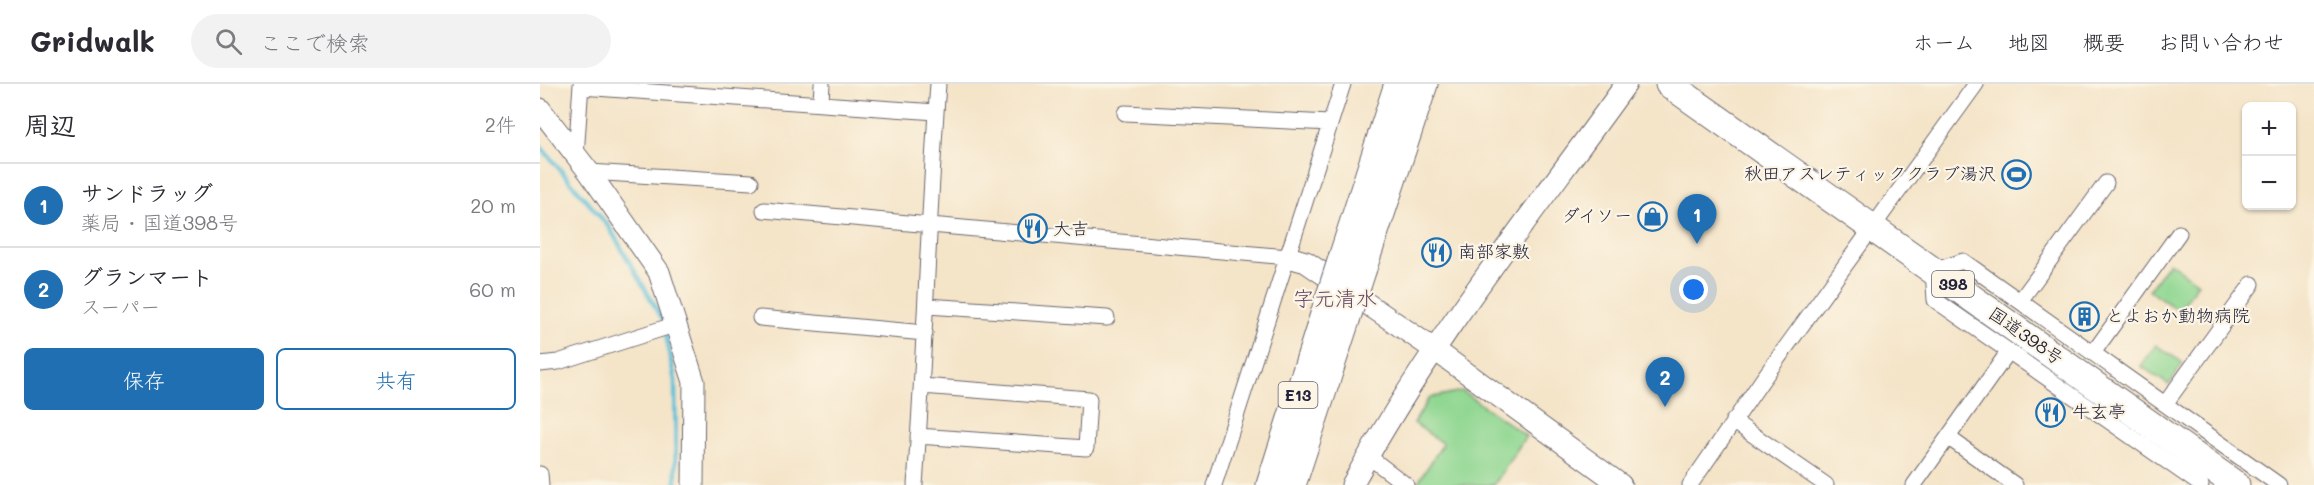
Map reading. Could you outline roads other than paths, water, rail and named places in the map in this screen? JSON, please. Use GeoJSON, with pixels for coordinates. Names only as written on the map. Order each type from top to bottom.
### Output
{"type":"FeatureCollection","features":[{"type":"Feature","properties":{"kind":"highway","name":"E13"},"geometry":{"type":"LineString","coordinates":[[1353,262],[1398,84]]}},
{"type":"Feature","properties":{"kind":"highway","name":"E13"},"geometry":{"type":"LineString","coordinates":[[1270,485],[1353,262],[1424,84]]}},
{"type":"Feature","properties":{"kind":"highway","name":"国道398号"},"geometry":{"type":"LineString","coordinates":[[1669,84],[2236,485]]}},
{"type":"Feature","properties":{"kind":"highway","name":"E13"},"geometry":{"type":"LineString","coordinates":[[1292,485],[1336,312]]}},
{"type":"Feature","properties":{"kind":"street"},"geometry":{"type":"LineString","coordinates":[[821,102],[822,84]]}},
{"type":"Feature","properties":{"kind":"street"},"geometry":{"type":"LineString","coordinates":[[915,485],[927,306],[928,225],[938,84]]}},
{"type":"Feature","properties":{"kind":"street"},"geometry":{"type":"LineString","coordinates":[[1214,485],[1343,84]]}},
{"type":"Feature","properties":{"kind":"street"},"geometry":{"type":"LineString","coordinates":[[1352,485],[1435,350],[1626,84]]}},
{"type":"Feature","properties":{"kind":"street"},"geometry":{"type":"LineString","coordinates":[[1690,485],[1733,421],[1976,84]]}},
{"type":"Feature","properties":{"kind":"street"},"geometry":{"type":"LineString","coordinates":[[576,156],[581,86],[936,112]]}},
{"type":"Feature","properties":{"kind":"street"},"geometry":{"type":"LineString","coordinates":[[540,109],[589,172],[659,272],[694,382],[693,485]]}},
{"type":"Feature","properties":{"kind":"street"},"geometry":{"type":"LineString","coordinates":[[1125,113],[1330,123]]}},
{"type":"Feature","properties":{"kind":"street"},"geometry":{"type":"LineString","coordinates":[[589,172],[751,182]]}},
{"type":"Feature","properties":{"kind":"street"},"geometry":{"type":"LineString","coordinates":[[2020,302],[2106,183]]}},
{"type":"Feature","properties":{"kind":"street"},"geometry":{"type":"LineString","coordinates":[[764,210],[1288,257],[1306,262],[1435,350],[1622,485]]}},
{"type":"Feature","properties":{"kind":"street"},"geometry":{"type":"LineString","coordinates":[[2093,353],[2179,233]]}},
{"type":"Feature","properties":{"kind":"street"},"geometry":{"type":"LineString","coordinates":[[2201,485],[1935,300],[1933,270],[1963,261],[2279,485]]}},
{"type":"Feature","properties":{"kind":"street"},"geometry":{"type":"LineString","coordinates":[[2165,404],[2252,284]]}},
{"type":"Feature","properties":{"kind":"street"},"geometry":{"type":"LineString","coordinates":[[927,306],[1107,318]]}},
{"type":"Feature","properties":{"kind":"street"},"geometry":{"type":"LineString","coordinates":[[760,318],[925,333]]}},
{"type":"Feature","properties":{"kind":"street"},"geometry":{"type":"LineString","coordinates":[[540,364],[558,362],[677,324]]}},
{"type":"Feature","properties":{"kind":"street"},"geometry":{"type":"LineString","coordinates":[[1914,485],[2009,351]]}},
{"type":"Feature","properties":{"kind":"street"},"geometry":{"type":"LineString","coordinates":[[918,436],[1086,448],[1089,399],[922,386]]}},
{"type":"Feature","properties":{"kind":"street"},"geometry":{"type":"LineString","coordinates":[[1733,421],[1826,485]]}},
{"type":"Feature","properties":{"kind":"street"},"geometry":{"type":"LineString","coordinates":[[1948,438],[2014,485]]}},
{"type":"Feature","properties":{"kind":"street"},"geometry":{"type":"LineString","coordinates":[[1368,456],[1406,485]]}},
{"type":"Feature","properties":{"kind":"street"},"geometry":{"type":"LineString","coordinates":[[540,474],[541,485]]}},
{"type":"Feature","properties":{"kind":"waterway"},"geometry":{"type":"LineString","coordinates":[[540,146],[609,227],[663,320],[675,381],[676,485]]}},
{"type":"Feature","properties":{"kind":"place","name":"秋田アスレティッククラブ湯沢"},"geometry":{"type":"Point","coordinates":[2017,174]}},
{"type":"Feature","properties":{"kind":"place","name":"ダイソー"},"geometry":{"type":"Point","coordinates":[1653,216]}},
{"type":"Feature","properties":{"kind":"place","name":"大吉"},"geometry":{"type":"Point","coordinates":[1032,229]}},
{"type":"Feature","properties":{"kind":"place","name":"サンドラッグ"},"geometry":{"type":"Point","coordinates":[1697,244]}},
{"type":"Feature","properties":{"kind":"place","name":"南部家敷"},"geometry":{"type":"Point","coordinates":[1437,252]}},
{"type":"Feature","properties":{"kind":"place","name":"とよおか動物病院"},"geometry":{"type":"Point","coordinates":[2085,316]}},
{"type":"Feature","properties":{"kind":"place","name":"グランマート"},"geometry":{"type":"Point","coordinates":[1665,407]}},
{"type":"Feature","properties":{"kind":"place","name":"牛玄亭"},"geometry":{"type":"Point","coordinates":[2051,412]}},
{"type":"Feature","properties":{"kind":"district","name":"字元清水"},"geometry":{"type":"Point","coordinates":[1335,299]}}]}
